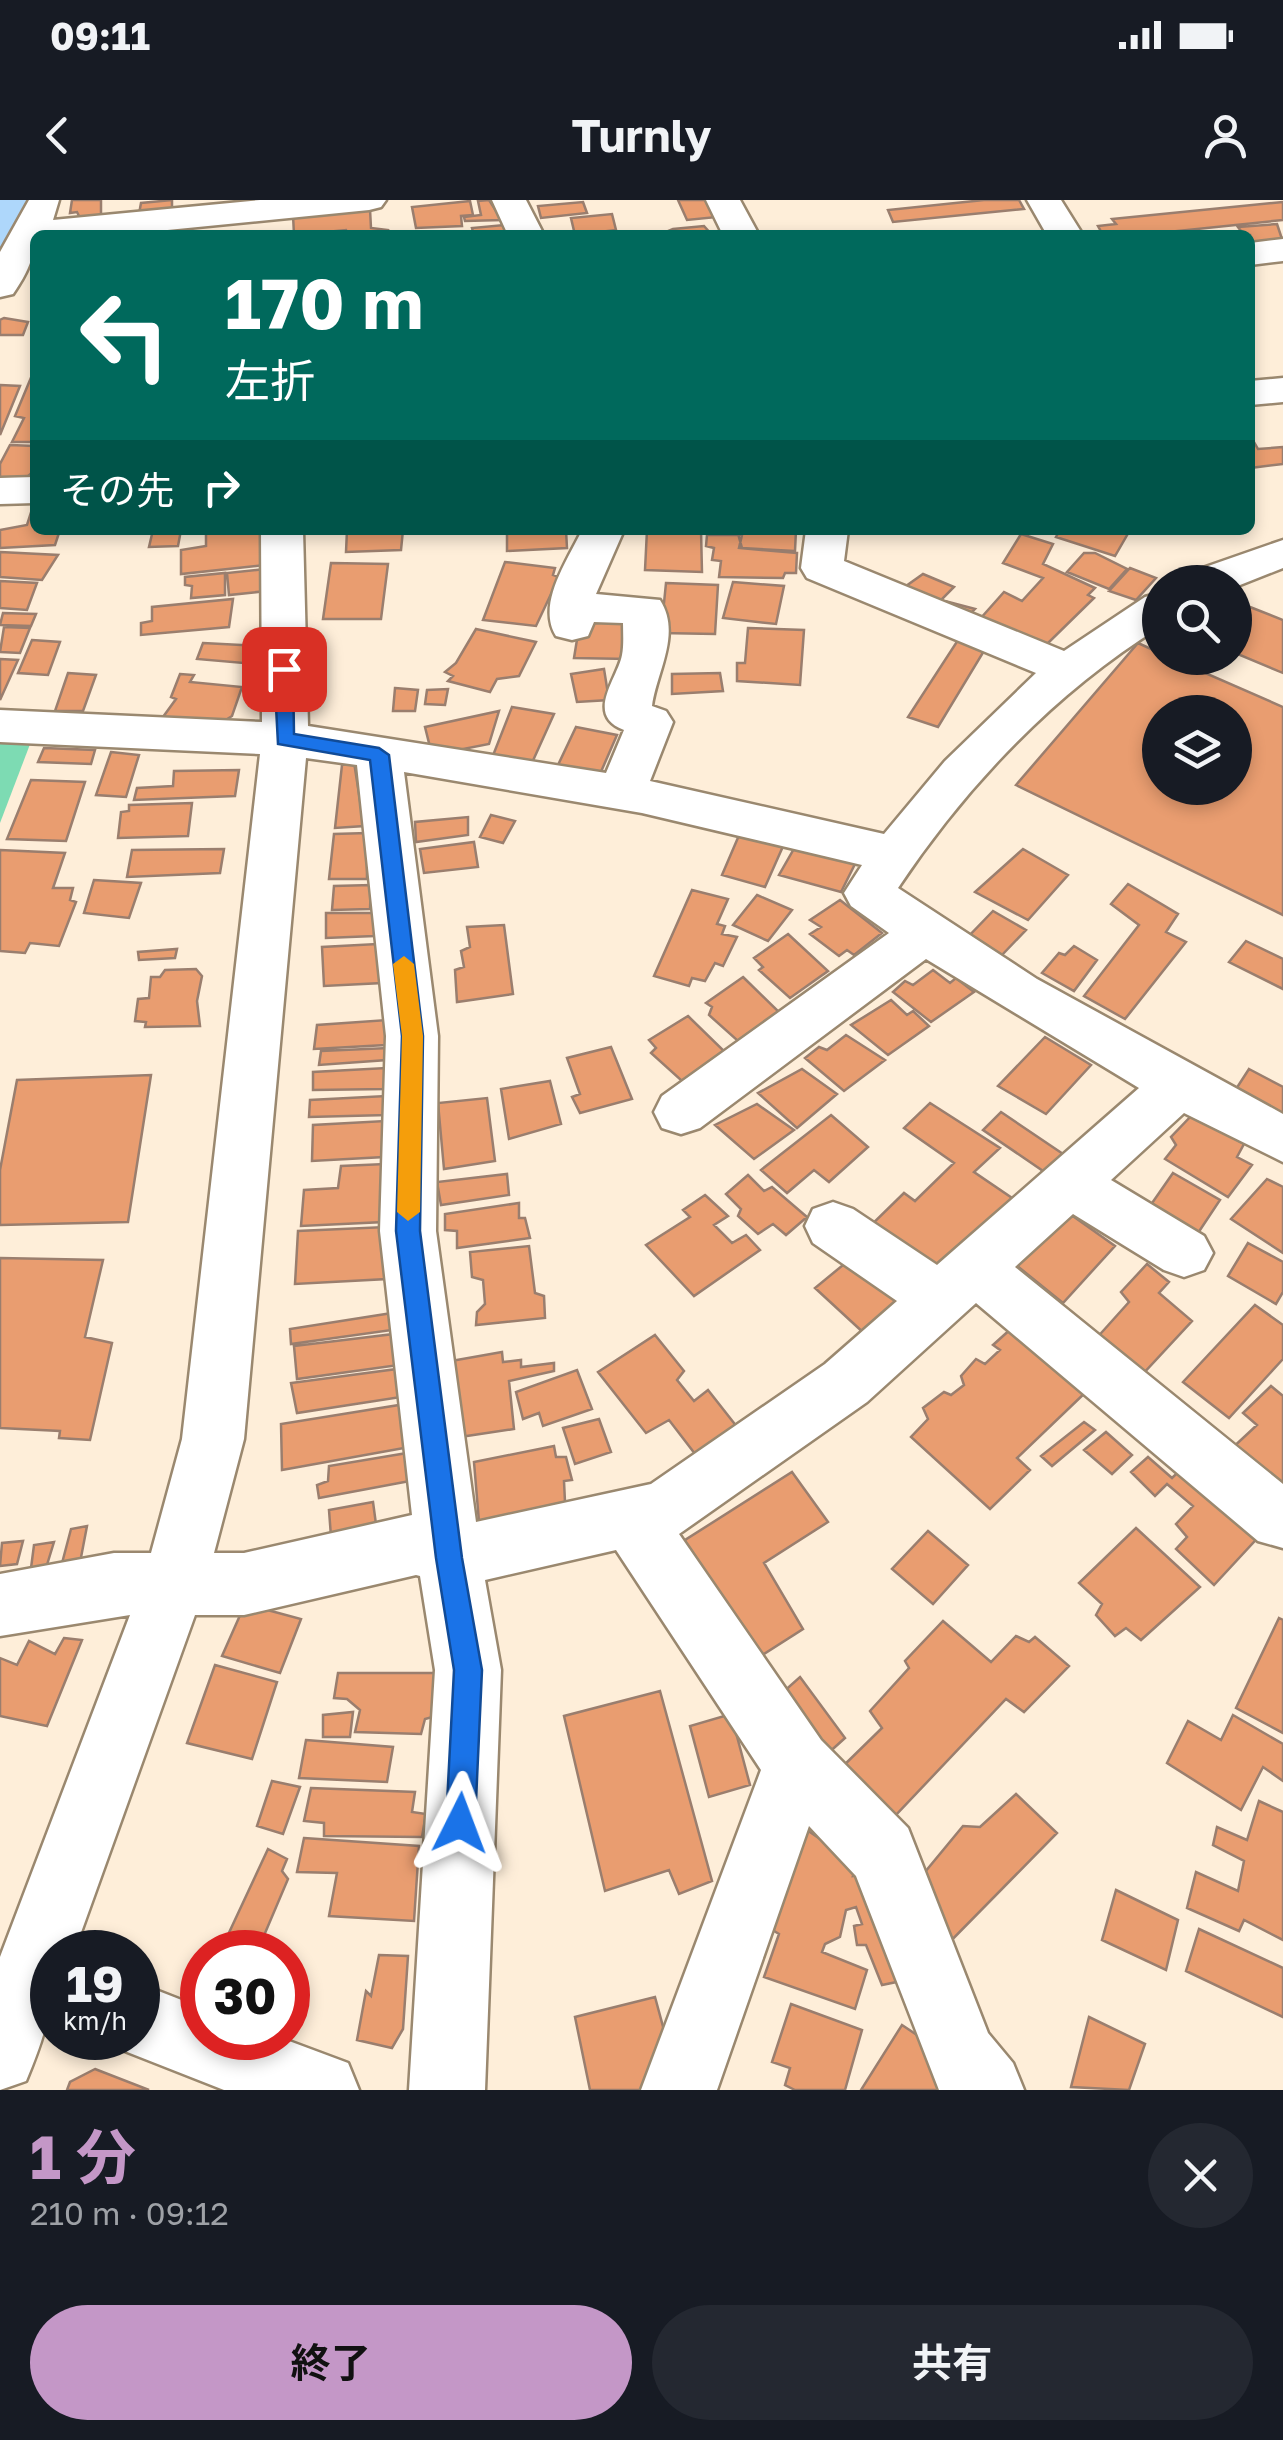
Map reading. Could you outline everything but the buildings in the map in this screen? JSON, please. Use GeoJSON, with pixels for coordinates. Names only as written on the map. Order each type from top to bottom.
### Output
{"type":"FeatureCollection","features":[{"type":"Feature","properties":{"kind":"street"},"geometry":{"type":"LineString","coordinates":[[0,286],[46,200]]}},
{"type":"Feature","properties":{"kind":"street"},"geometry":{"type":"LineString","coordinates":[[61,230],[369,200]]}},
{"type":"Feature","properties":{"kind":"street"},"geometry":{"type":"LineString","coordinates":[[510,200],[524,230]]}},
{"type":"Feature","properties":{"kind":"street"},"geometry":{"type":"LineString","coordinates":[[723,200],[738,230]]}},
{"type":"Feature","properties":{"kind":"street"},"geometry":{"type":"LineString","coordinates":[[1044,200],[1062,230]]}},
{"type":"Feature","properties":{"kind":"street"},"geometry":{"type":"LineString","coordinates":[[1255,253],[1283,250]]}},
{"type":"Feature","properties":{"kind":"street"},"geometry":{"type":"LineString","coordinates":[[1255,393],[1283,390]]}},
{"type":"Feature","properties":{"kind":"street"},"geometry":{"type":"LineString","coordinates":[[0,491],[30,490]]}},
{"type":"Feature","properties":{"kind":"street"},"geometry":{"type":"LineString","coordinates":[[0,2055],[174,1585],[212,1438],[284,739],[282,535]]}},
{"type":"Feature","properties":{"kind":"street"},"geometry":{"type":"LineString","coordinates":[[600,535],[572,617],[645,610],[644,665],[633,675],[628,714],[650,722],[622,792]]}},
{"type":"Feature","properties":{"kind":"street"},"geometry":{"type":"LineString","coordinates":[[826,535],[822,568],[1067,669]]}},
{"type":"Feature","properties":{"kind":"street"},"geometry":{"type":"LineString","coordinates":[[1238,565],[1274,546]]}},
{"type":"Feature","properties":{"kind":"street"},"geometry":{"type":"LineString","coordinates":[[1142,619],[1067,669],[979,757],[893,854],[868,892],[924,934],[1180,1085],[1283,1140]]}},
{"type":"Feature","properties":{"kind":"street"},"geometry":{"type":"LineString","coordinates":[[0,726],[284,739],[379,755],[446,761],[622,792],[893,854]]}},
{"type":"Feature","properties":{"kind":"street"},"geometry":{"type":"LineString","coordinates":[[379,755],[412,1036],[408,1231],[449,1558],[468,1670],[447,2090]]}},
{"type":"Feature","properties":{"kind":"street"},"geometry":{"type":"LineString","coordinates":[[682,1112],[924,934]]}},
{"type":"Feature","properties":{"kind":"street"},"geometry":{"type":"LineString","coordinates":[[0,1605],[114,1584],[244,1584],[418,1544],[449,1558],[665,1510],[808,1411],[958,1284],[1180,1085]]}},
{"type":"Feature","properties":{"kind":"street"},"geometry":{"type":"LineString","coordinates":[[1070,1184],[1184,1253]]}},
{"type":"Feature","properties":{"kind":"street"},"geometry":{"type":"LineString","coordinates":[[833,1226],[958,1284],[1280,1520]]}},
{"type":"Feature","properties":{"kind":"street"},"geometry":{"type":"LineString","coordinates":[[631,1518],[797,1764],[883,1853],[961,2058],[986,2090]]}},
{"type":"Feature","properties":{"kind":"street"},"geometry":{"type":"LineString","coordinates":[[678,2090],[797,1764]]}},
{"type":"Feature","properties":{"kind":"street"},"geometry":{"type":"LineString","coordinates":[[160,2028],[320,2090]]}},
{"type":"Feature","properties":{"kind":"green space"},"geometry":{"type":"Polygon","coordinates":[[[0,737],[32,739],[0,823],[0,737]]]}},
{"type":"Feature","properties":{"kind":"waterway"},"geometry":{"type":"LineString","coordinates":[[0,239],[21,200]]}},
{"type":"Feature","properties":{"kind":"slow traffic"},"geometry":{"type":"LineString","coordinates":[[404,964],[412,1036],[408,1212]]}},
{"type":"Feature","properties":{"kind":"route"},"geometry":{"type":"LineString","coordinates":[[284,669],[284,739],[379,755],[412,1036],[408,1231],[449,1558],[468,1670],[460,1823]]}}]}
